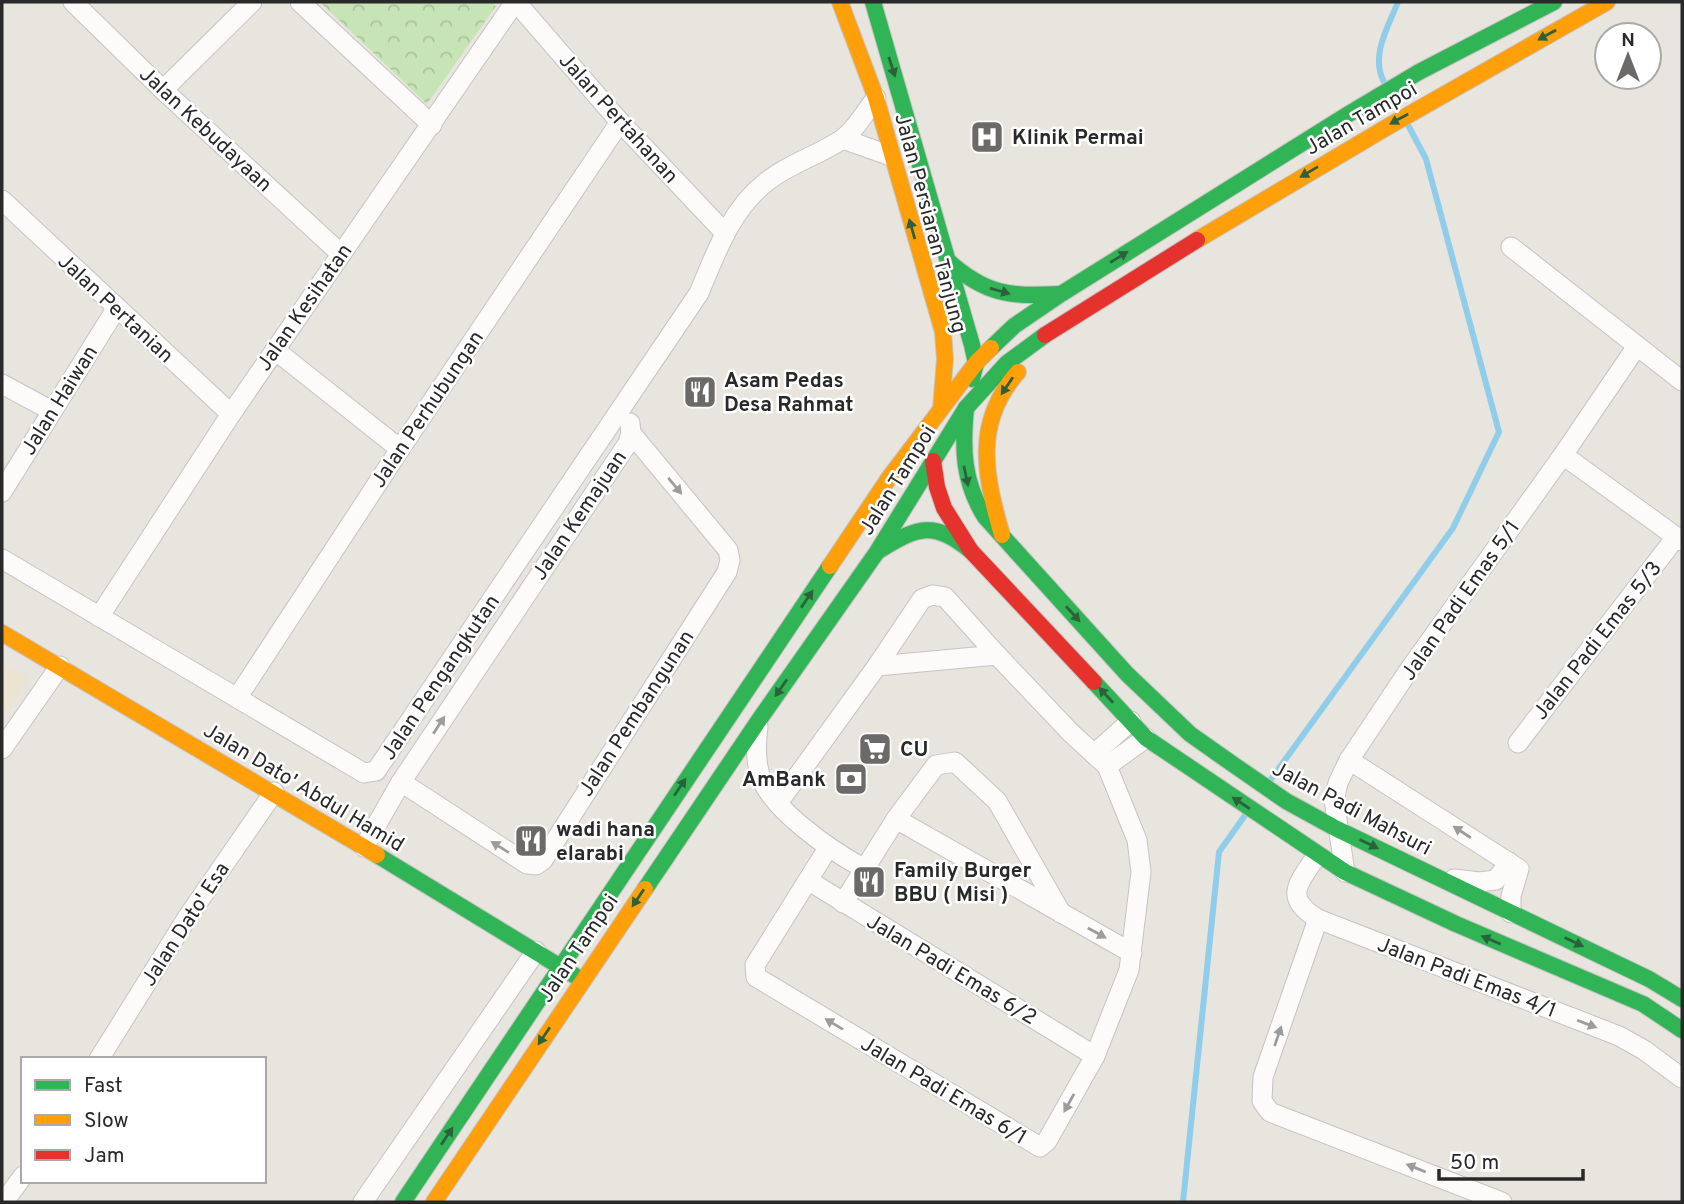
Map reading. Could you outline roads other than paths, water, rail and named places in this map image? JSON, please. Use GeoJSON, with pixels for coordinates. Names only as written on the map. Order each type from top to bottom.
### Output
{"type":"FeatureCollection","features":[{"type":"Feature","properties":{"kind":"main road","name":"Jalan Persiaran Tanjung"},"geometry":{"type":"LineString","coordinates":[[840,2],[876,98],[943,332],[941,406],[933,461]]}},
{"type":"Feature","properties":{"kind":"main road","name":"Jalan Persiaran Tanjung"},"geometry":{"type":"LineString","coordinates":[[873,2],[976,363],[966,408]]}},
{"type":"Feature","properties":{"kind":"main road","name":"Jalan Tampoi"},"geometry":{"type":"LineString","coordinates":[[403,1202],[898,465],[976,363],[1014,326],[1061,294],[1347,115],[1419,72],[1554,2]]}},
{"type":"Feature","properties":{"kind":"main road","name":"Jalan Tampoi"},"geometry":{"type":"LineString","coordinates":[[433,1202],[759,720],[877,552],[966,408],[1023,349],[1131,279],[1367,137],[1606,2]]}},
{"type":"Feature","properties":{"kind":"main road"},"geometry":{"type":"LineString","coordinates":[[948,261],[974,282],[993,289],[1029,296],[1061,294]]}},
{"type":"Feature","properties":{"kind":"main road"},"geometry":{"type":"LineString","coordinates":[[1002,536],[987,478],[988,437],[1000,395],[1011,379],[1033,358],[1102,312],[1131,279]]}},
{"type":"Feature","properties":{"kind":"main road"},"geometry":{"type":"LineString","coordinates":[[928,376],[932,345],[930,294]]}},
{"type":"Feature","properties":{"kind":"main road","name":"Jalan Padi Mahsuri"},"geometry":{"type":"LineString","coordinates":[[966,408],[963,451],[965,480],[973,500],[1002,536],[1127,674],[1190,734],[1286,802],[1636,973],[1682,999]]}},
{"type":"Feature","properties":{"kind":"main road"},"geometry":{"type":"LineString","coordinates":[[898,465],[917,414]]}},
{"type":"Feature","properties":{"kind":"main road"},"geometry":{"type":"LineString","coordinates":[[933,461],[944,508],[971,551]]}},
{"type":"Feature","properties":{"kind":"main road"},"geometry":{"type":"LineString","coordinates":[[877,552],[918,528],[929,528],[953,536],[971,551],[1146,738],[1317,855],[1345,872],[1456,924],[1643,1004],[1682,1030]]}},
{"type":"Feature","properties":{"kind":"main road","name":"Jalan Dato' Abdul Hamid"},"geometry":{"type":"LineString","coordinates":[[2,632],[274,792],[582,980]]}},
{"type":"Feature","properties":{"kind":"street","name":"Jalan Kebudayaan"},"geometry":{"type":"LineString","coordinates":[[73,2],[163,90],[341,254]]}},
{"type":"Feature","properties":{"kind":"street"},"geometry":{"type":"LineString","coordinates":[[163,90],[252,2]]}},
{"type":"Feature","properties":{"kind":"street"},"geometry":{"type":"LineString","coordinates":[[300,2],[432,125]]}},
{"type":"Feature","properties":{"kind":"street","name":"Jalan Kesihatan"},"geometry":{"type":"LineString","coordinates":[[99,617],[231,414],[516,2]]}},
{"type":"Feature","properties":{"kind":"street","name":"Jalan Pertahanan"},"geometry":{"type":"LineString","coordinates":[[516,2],[620,122],[724,232]]}},
{"type":"Feature","properties":{"kind":"street"},"geometry":{"type":"LineString","coordinates":[[1515,23],[1533,2]]}},
{"type":"Feature","properties":{"kind":"street"},"geometry":{"type":"LineString","coordinates":[[628,398],[699,293],[724,232],[747,200],[789,166],[843,139],[876,98]]}},
{"type":"Feature","properties":{"kind":"street","name":"Jalan Perhubungan"},"geometry":{"type":"LineString","coordinates":[[237,698],[400,449],[620,122]]}},
{"type":"Feature","properties":{"kind":"street"},"geometry":{"type":"LineString","coordinates":[[843,139],[891,156]]}},
{"type":"Feature","properties":{"kind":"street","name":"Jalan Pertanian"},"geometry":{"type":"LineString","coordinates":[[2,200],[231,414]]}},
{"type":"Feature","properties":{"kind":"street"},"geometry":{"type":"LineString","coordinates":[[1511,247],[1682,381]]}},
{"type":"Feature","properties":{"kind":"street","name":"Jalan Haiwan"},"geometry":{"type":"LineString","coordinates":[[2,492],[116,309]]}},
{"type":"Feature","properties":{"kind":"street","name":"Jalan Padi Emas 5/1"},"geometry":{"type":"LineString","coordinates":[[1345,872],[1334,800],[1338,783],[1349,760],[1637,345]]}},
{"type":"Feature","properties":{"kind":"street"},"geometry":{"type":"LineString","coordinates":[[275,350],[400,449]]}},
{"type":"Feature","properties":{"kind":"street"},"geometry":{"type":"LineString","coordinates":[[2,384],[52,411]]}},
{"type":"Feature","properties":{"kind":"street","name":"Jalan Kemajuan"},"geometry":{"type":"LineString","coordinates":[[363,847],[401,782],[628,443],[631,433],[628,398]]}},
{"type":"Feature","properties":{"kind":"street","name":"Jalan Pengangkutan"},"geometry":{"type":"LineString","coordinates":[[2,559],[363,773],[376,771],[628,398]]}},
{"type":"Feature","properties":{"kind":"street","name":"Jalan Pembangunan"},"geometry":{"type":"LineString","coordinates":[[401,782],[527,864],[536,865],[542,860],[727,572],[730,560],[728,550],[631,433]]}},
{"type":"Feature","properties":{"kind":"street"},"geometry":{"type":"LineString","coordinates":[[1563,455],[1679,539]]}},
{"type":"Feature","properties":{"kind":"street","name":"Jalan Padi Emas 5/3"},"geometry":{"type":"LineString","coordinates":[[1518,743],[1679,539]]}},
{"type":"Feature","properties":{"kind":"street","name":"Jalan Padi Emas 6/1"},"geometry":{"type":"LineString","coordinates":[[778,803],[922,599],[932,595],[944,597],[1101,760],[1137,840],[1141,872],[1132,953],[1129,970],[1095,1056],[1046,1142],[1040,1147],[756,977],[755,965],[828,848]]}},
{"type":"Feature","properties":{"kind":"street"},"geometry":{"type":"LineString","coordinates":[[877,666],[997,654]]}},
{"type":"Feature","properties":{"kind":"street"},"geometry":{"type":"LineString","coordinates":[[2,749],[60,666]]}},
{"type":"Feature","properties":{"kind":"street"},"geometry":{"type":"LineString","coordinates":[[759,720],[756,740],[759,774],[765,789],[828,848],[863,869]]}},
{"type":"Feature","properties":{"kind":"street"},"geometry":{"type":"LineString","coordinates":[[1101,760],[1131,721]]}},
{"type":"Feature","properties":{"kind":"street"},"geometry":{"type":"LineString","coordinates":[[1101,760],[1146,738]]}},
{"type":"Feature","properties":{"kind":"street"},"geometry":{"type":"LineString","coordinates":[[1349,760],[1514,866]]}},
{"type":"Feature","properties":{"kind":"street"},"geometry":{"type":"LineString","coordinates":[[843,903],[863,869],[936,765],[955,762],[997,801],[1061,913]]}},
{"type":"Feature","properties":{"kind":"street","name":"Jalan Dato' Esa"},"geometry":{"type":"LineString","coordinates":[[100,1057],[187,918],[274,792]]}},
{"type":"Feature","properties":{"kind":"street"},"geometry":{"type":"LineString","coordinates":[[897,820],[1132,953]]}},
{"type":"Feature","properties":{"kind":"street","name":"Jalan Padi Emas 4/1"},"geometry":{"type":"LineString","coordinates":[[1317,855],[1297,886],[1297,900],[1302,909],[1318,919],[1619,1036],[1682,1078]]}},
{"type":"Feature","properties":{"kind":"street"},"geometry":{"type":"LineString","coordinates":[[1432,875],[1479,882],[1496,880],[1514,866]]}},
{"type":"Feature","properties":{"kind":"street"},"geometry":{"type":"LineString","coordinates":[[1511,913],[1514,866]]}},
{"type":"Feature","properties":{"kind":"street","name":"Jalan Padi Emas 6/2"},"geometry":{"type":"LineString","coordinates":[[809,881],[1095,1056]]}},
{"type":"Feature","properties":{"kind":"street"},"geometry":{"type":"LineString","coordinates":[[1318,919],[1264,1077],[1262,1101],[1270,1112],[1502,1202]]}},
{"type":"Feature","properties":{"kind":"street"},"geometry":{"type":"LineString","coordinates":[[363,1202],[536,951]]}},
{"type":"Feature","properties":{"kind":"street"},"geometry":{"type":"LineString","coordinates":[[5,1195],[21,1178]]}},
{"type":"Feature","properties":{"kind":"waterway"},"geometry":{"type":"LineString","coordinates":[[1384,82],[1380,72],[1380,52],[1385,31],[1398,2]]}},
{"type":"Feature","properties":{"kind":"waterway"},"geometry":{"type":"LineString","coordinates":[[1269,782],[1453,528],[1499,432],[1426,159],[1408,125]]}},
{"type":"Feature","properties":{"kind":"waterway"},"geometry":{"type":"LineString","coordinates":[[1183,1202],[1219,852],[1246,814]]}},
{"type":"Feature","properties":{"kind":"place","name":"Klinik Permai"},"geometry":{"type":"Point","coordinates":[987,137]}},
{"type":"Feature","properties":{"kind":"place","name":"Asam Pedas Desa Rahmat"},"geometry":{"type":"Point","coordinates":[700,392]}},
{"type":"Feature","properties":{"kind":"place","name":"CU"},"geometry":{"type":"Point","coordinates":[875,749]}},
{"type":"Feature","properties":{"kind":"place","name":"AmBank"},"geometry":{"type":"Point","coordinates":[851,779]}},
{"type":"Feature","properties":{"kind":"place","name":"wadi hana elarabi"},"geometry":{"type":"Point","coordinates":[531,841]}},
{"type":"Feature","properties":{"kind":"place","name":"Family Burger BBU ( Misi )"},"geometry":{"type":"Point","coordinates":[869,882]}}]}
